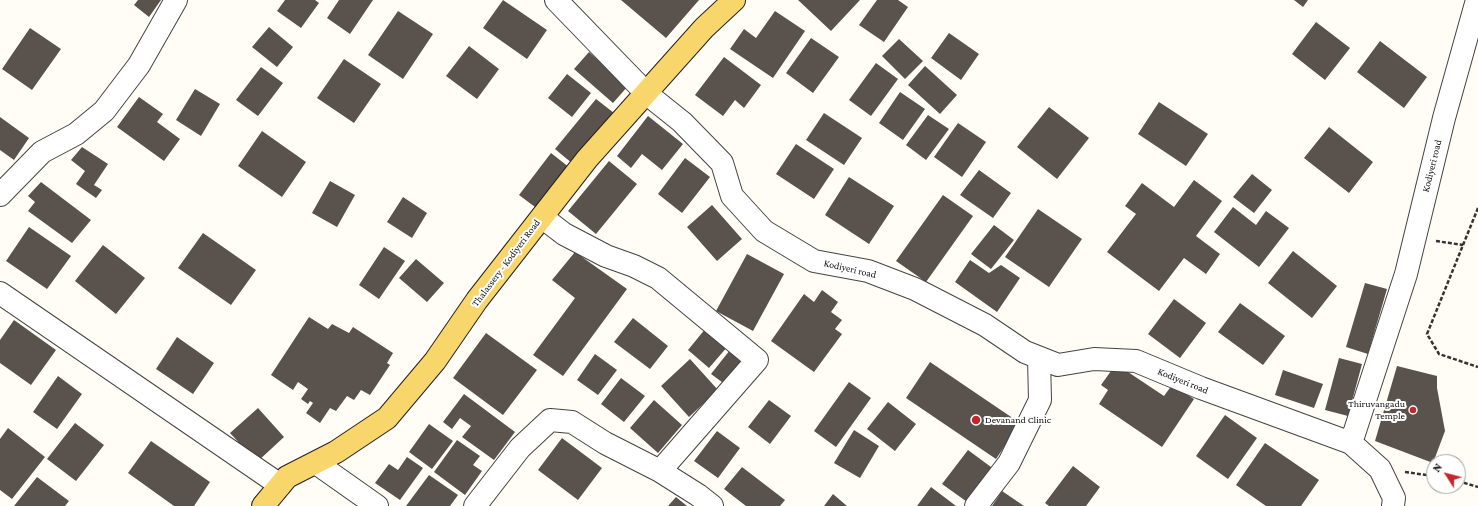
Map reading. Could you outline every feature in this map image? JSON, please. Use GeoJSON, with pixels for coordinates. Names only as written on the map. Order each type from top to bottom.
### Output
{"type":"FeatureCollection","features":[{"type":"Feature","properties":{"kind":"main road","name":"Thalassery - Kodiyeri Road"},"geometry":{"type":"LineString","coordinates":[[264,506],[287,477],[336,452],[387,418],[435,361],[477,300],[587,159],[647,94],[704,28],[734,0]]}},
{"type":"Feature","properties":{"kind":"street"},"geometry":{"type":"LineString","coordinates":[[0,194],[42,152],[76,134],[104,111],[139,65],[176,0]]}},
{"type":"Feature","properties":{"kind":"street","name":"Kodiyeri road"},"geometry":{"type":"LineString","coordinates":[[556,0],[647,94],[682,122],[722,163],[732,196],[764,231],[814,261],[868,271],[914,289],[985,325],[1025,352],[1058,365],[1094,359],[1136,361],[1200,388],[1351,443],[1406,274],[1444,118],[1477,0]]}},
{"type":"Feature","properties":{"kind":"street"},"geometry":{"type":"LineString","coordinates":[[542,217],[564,234],[606,256],[634,266],[658,278],[757,360],[660,472]]}},
{"type":"Feature","properties":{"kind":"street"},"geometry":{"type":"LineString","coordinates":[[0,293],[280,485]]}},
{"type":"Feature","properties":{"kind":"street"},"geometry":{"type":"LineString","coordinates":[[976,506],[1009,463],[1040,400],[1039,358]]}},
{"type":"Feature","properties":{"kind":"street"},"geometry":{"type":"LineString","coordinates":[[475,506],[520,448],[550,420],[572,422],[605,443],[660,472],[698,495],[712,506]]}},
{"type":"Feature","properties":{"kind":"street"},"geometry":{"type":"LineString","coordinates":[[1351,443],[1380,469],[1394,498],[1393,506]]}},
{"type":"Feature","properties":{"kind":"street"},"geometry":{"type":"LineString","coordinates":[[316,462],[376,506]]}},
{"type":"Feature","properties":{"kind":"path"},"geometry":{"type":"LineString","coordinates":[[1478,208],[1427,334],[1439,354],[1478,367]]}},
{"type":"Feature","properties":{"kind":"path"},"geometry":{"type":"LineString","coordinates":[[1415,238],[1463,245]]}},
{"type":"Feature","properties":{"kind":"path"},"geometry":{"type":"LineString","coordinates":[[1466,483],[1478,487]]}},
{"type":"Feature","properties":{"kind":"building"},"geometry":{"type":"Polygon","coordinates":[[[138,0],[161,0],[149,17],[134,5],[138,0]]]}},
{"type":"Feature","properties":{"kind":"building"},"geometry":{"type":"Polygon","coordinates":[[[285,0],[315,0],[319,3],[301,28],[277,11],[285,0]]]}},
{"type":"Feature","properties":{"kind":"building"},"geometry":{"type":"Polygon","coordinates":[[[339,0],[373,0],[350,34],[327,18],[339,0]]]}},
{"type":"Feature","properties":{"kind":"building"},"geometry":{"type":"Polygon","coordinates":[[[503,0],[547,30],[527,59],[483,28],[503,0]]]}},
{"type":"Feature","properties":{"kind":"building"},"geometry":{"type":"Polygon","coordinates":[[[621,0],[699,0],[666,38],[621,0]]]}},
{"type":"Feature","properties":{"kind":"building"},"geometry":{"type":"Polygon","coordinates":[[[798,0],[860,0],[831,31],[798,0]]]}},
{"type":"Feature","properties":{"kind":"building"},"geometry":{"type":"Polygon","coordinates":[[[877,0],[898,0],[908,7],[884,42],[859,25],[877,0]]]}},
{"type":"Feature","properties":{"kind":"building"},"geometry":{"type":"Polygon","coordinates":[[[1294,0],[1308,0],[1303,7],[1294,0]]]}},
{"type":"Feature","properties":{"kind":"building"},"geometry":{"type":"Polygon","coordinates":[[[398,11],[433,34],[403,79],[368,55],[398,11]]]}},
{"type":"Feature","properties":{"kind":"building"},"geometry":{"type":"Polygon","coordinates":[[[775,11],[805,31],[773,78],[730,49],[744,29],[756,38],[775,11]]]}},
{"type":"Feature","properties":{"kind":"building"},"geometry":{"type":"Polygon","coordinates":[[[1316,22],[1350,48],[1325,80],[1292,54],[1316,22]]]}},
{"type":"Feature","properties":{"kind":"building"},"geometry":{"type":"Polygon","coordinates":[[[269,27],[293,47],[277,67],[252,47],[269,27]]]}},
{"type":"Feature","properties":{"kind":"building"},"geometry":{"type":"Polygon","coordinates":[[[30,28],[61,49],[32,90],[2,69],[30,28]]]}},
{"type":"Feature","properties":{"kind":"building"},"geometry":{"type":"Polygon","coordinates":[[[949,33],[979,54],[961,80],[931,58],[949,33]]]}},
{"type":"Feature","properties":{"kind":"building"},"geometry":{"type":"Polygon","coordinates":[[[811,38],[839,57],[813,93],[786,73],[811,38]]]}},
{"type":"Feature","properties":{"kind":"building"},"geometry":{"type":"Polygon","coordinates":[[[899,39],[923,61],[905,79],[882,56],[899,39]]]}},
{"type":"Feature","properties":{"kind":"building"},"geometry":{"type":"Polygon","coordinates":[[[1380,41],[1427,77],[1404,108],[1357,72],[1380,41]]]}},
{"type":"Feature","properties":{"kind":"building"},"geometry":{"type":"Polygon","coordinates":[[[469,46],[499,69],[477,99],[446,76],[469,46]]]}},
{"type":"Feature","properties":{"kind":"building"},"geometry":{"type":"Polygon","coordinates":[[[589,52],[628,86],[613,103],[574,69],[589,52]]]}},
{"type":"Feature","properties":{"kind":"building"},"geometry":{"type":"Polygon","coordinates":[[[724,57],[761,85],[744,108],[735,100],[723,116],[695,95],[724,57]]]}},
{"type":"Feature","properties":{"kind":"building"},"geometry":{"type":"Polygon","coordinates":[[[344,59],[381,84],[354,123],[317,98],[344,59]]]}},
{"type":"Feature","properties":{"kind":"building"},"geometry":{"type":"Polygon","coordinates":[[[876,63],[898,79],[871,116],[849,100],[876,63]]]}},
{"type":"Feature","properties":{"kind":"building"},"geometry":{"type":"Polygon","coordinates":[[[925,66],[957,95],[940,114],[908,85],[925,66]]]}},
{"type":"Feature","properties":{"kind":"building"},"geometry":{"type":"Polygon","coordinates":[[[261,67],[283,83],[258,116],[236,100],[261,67]]]}},
{"type":"Feature","properties":{"kind":"building"},"geometry":{"type":"Polygon","coordinates":[[[567,74],[591,93],[572,117],[548,98],[567,74]]]}},
{"type":"Feature","properties":{"kind":"building"},"geometry":{"type":"Polygon","coordinates":[[[195,89],[220,104],[201,136],[176,120],[195,89]]]}},
{"type":"Feature","properties":{"kind":"building"},"geometry":{"type":"Polygon","coordinates":[[[900,92],[925,109],[903,140],[879,123],[900,92]]]}},
{"type":"Feature","properties":{"kind":"building"},"geometry":{"type":"Polygon","coordinates":[[[139,97],[163,114],[157,122],[180,139],[164,161],[117,127],[139,97]]]}},
{"type":"Feature","properties":{"kind":"building"},"geometry":{"type":"Polygon","coordinates":[[[596,99],[614,113],[573,164],[555,149],[596,99]]]}},
{"type":"Feature","properties":{"kind":"building"},"geometry":{"type":"Polygon","coordinates":[[[1159,102],[1208,134],[1186,166],[1138,134],[1159,102]]]}},
{"type":"Feature","properties":{"kind":"building"},"geometry":{"type":"Polygon","coordinates":[[[1049,107],[1089,138],[1057,179],[1017,147],[1049,107]]]}},
{"type":"Feature","properties":{"kind":"building"},"geometry":{"type":"Polygon","coordinates":[[[824,113],[862,138],[844,165],[806,140],[824,113]]]}},
{"type":"Feature","properties":{"kind":"building"},"geometry":{"type":"Polygon","coordinates":[[[928,115],[949,129],[926,160],[906,145],[928,115]]]}},
{"type":"Feature","properties":{"kind":"building"},"geometry":{"type":"Polygon","coordinates":[[[648,116],[683,144],[662,170],[642,154],[631,168],[617,156],[648,116]]]}},
{"type":"Feature","properties":{"kind":"building"},"geometry":{"type":"Polygon","coordinates":[[[0,117],[29,138],[14,160],[0,150],[0,117]]]}},
{"type":"Feature","properties":{"kind":"building"},"geometry":{"type":"Polygon","coordinates":[[[958,123],[986,142],[962,177],[934,157],[958,123]]]}},
{"type":"Feature","properties":{"kind":"building"},"geometry":{"type":"Polygon","coordinates":[[[1329,127],[1373,162],[1349,193],[1304,158],[1329,127]]]}},
{"type":"Feature","properties":{"kind":"building"},"geometry":{"type":"Polygon","coordinates":[[[262,131],[306,162],[282,197],[238,166],[262,131]]]}},
{"type":"Feature","properties":{"kind":"building"},"geometry":{"type":"Polygon","coordinates":[[[796,144],[834,169],[814,199],[776,174],[796,144]]]}},
{"type":"Feature","properties":{"kind":"building"},"geometry":{"type":"Polygon","coordinates":[[[82,147],[108,164],[94,185],[102,190],[96,198],[76,184],[85,171],[71,160],[82,147]]]}},
{"type":"Feature","properties":{"kind":"building"},"geometry":{"type":"Polygon","coordinates":[[[551,153],[570,168],[539,210],[519,195],[551,153]]]}},
{"type":"Feature","properties":{"kind":"building"},"geometry":{"type":"Polygon","coordinates":[[[685,158],[710,177],[682,213],[658,194],[685,158]]]}},
{"type":"Feature","properties":{"kind":"building"},"geometry":{"type":"Polygon","coordinates":[[[609,161],[637,184],[596,234],[568,211],[609,161]]]}},
{"type":"Feature","properties":{"kind":"building"},"geometry":{"type":"Polygon","coordinates":[[[979,170],[1011,193],[993,218],[960,195],[979,170]]]}},
{"type":"Feature","properties":{"kind":"building"},"geometry":{"type":"Polygon","coordinates":[[[1252,174],[1272,190],[1254,213],[1233,197],[1252,174]]]}},
{"type":"Feature","properties":{"kind":"building"},"geometry":{"type":"Polygon","coordinates":[[[849,177],[894,206],[869,244],[825,215],[849,177]]]}},
{"type":"Feature","properties":{"kind":"building"},"geometry":{"type":"Polygon","coordinates":[[[1194,180],[1222,201],[1196,236],[1220,254],[1206,274],[1184,258],[1159,291],[1107,252],[1136,214],[1125,206],[1142,183],[1174,207],[1194,180]]]}},
{"type":"Feature","properties":{"kind":"building"},"geometry":{"type":"Polygon","coordinates":[[[330,181],[355,195],[337,227],[312,213],[330,181]]]}},
{"type":"Feature","properties":{"kind":"building"},"geometry":{"type":"Polygon","coordinates":[[[41,182],[91,220],[72,243],[28,211],[35,202],[28,196],[41,182]]]}},
{"type":"Feature","properties":{"kind":"building"},"geometry":{"type":"Polygon","coordinates":[[[943,195],[973,216],[926,282],[896,261],[943,195]]]}},
{"type":"Feature","properties":{"kind":"building"},"geometry":{"type":"Polygon","coordinates":[[[403,197],[427,213],[412,238],[387,222],[403,197]]]}},
{"type":"Feature","properties":{"kind":"building"},"geometry":{"type":"Polygon","coordinates":[[[712,205],[742,239],[717,261],[687,227],[712,205]]]}},
{"type":"Feature","properties":{"kind":"building"},"geometry":{"type":"Polygon","coordinates":[[[1233,207],[1256,225],[1266,211],[1289,228],[1259,267],[1214,232],[1233,207]]]}},
{"type":"Feature","properties":{"kind":"building"},"geometry":{"type":"Polygon","coordinates":[[[1038,209],[1082,239],[1049,287],[1005,257],[1038,209]]]}},
{"type":"Feature","properties":{"kind":"building"},"geometry":{"type":"Polygon","coordinates":[[[994,225],[1014,240],[991,269],[971,254],[994,225]]]}},
{"type":"Feature","properties":{"kind":"building"},"geometry":{"type":"Polygon","coordinates":[[[29,227],[71,256],[47,289],[6,261],[29,227]]]}},
{"type":"Feature","properties":{"kind":"building"},"geometry":{"type":"Polygon","coordinates":[[[203,233],[256,270],[231,305],[178,268],[203,233]]]}},
{"type":"Feature","properties":{"kind":"building"},"geometry":{"type":"Polygon","coordinates":[[[103,245],[145,278],[116,314],[75,281],[103,245]]]}},
{"type":"Feature","properties":{"kind":"building"},"geometry":{"type":"Polygon","coordinates":[[[384,247],[405,261],[379,299],[359,285],[384,247]]]}},
{"type":"Feature","properties":{"kind":"building"},"geometry":{"type":"Polygon","coordinates":[[[1293,251],[1337,286],[1312,318],[1268,283],[1293,251]]]}},
{"type":"Feature","properties":{"kind":"building"},"geometry":{"type":"Polygon","coordinates":[[[575,252],[627,289],[563,376],[533,355],[575,298],[552,280],[575,252]]]}},
{"type":"Feature","properties":{"kind":"building"},"geometry":{"type":"Polygon","coordinates":[[[747,254],[784,274],[753,331],[716,311],[747,254]]]}},
{"type":"Feature","properties":{"kind":"building"},"geometry":{"type":"Polygon","coordinates":[[[416,259],[444,283],[427,302],[399,278],[416,259]]]}},
{"type":"Feature","properties":{"kind":"building"},"geometry":{"type":"Polygon","coordinates":[[[970,260],[989,273],[1001,265],[1020,278],[997,312],[955,282],[970,260]]]}},
{"type":"Feature","properties":{"kind":"building"},"geometry":{"type":"Polygon","coordinates":[[[1365,283],[1387,289],[1368,354],[1346,347],[1365,283]]]}},
{"type":"Feature","properties":{"kind":"building"},"geometry":{"type":"Polygon","coordinates":[[[822,290],[838,302],[831,312],[842,320],[835,329],[842,334],[814,372],[771,341],[804,294],[814,302],[822,290]]]}},
{"type":"Feature","properties":{"kind":"building"},"geometry":{"type":"Polygon","coordinates":[[[1174,299],[1206,323],[1180,358],[1148,334],[1174,299]]]}},
{"type":"Feature","properties":{"kind":"building"},"geometry":{"type":"Polygon","coordinates":[[[1240,303],[1285,336],[1263,365],[1218,332],[1240,303]]]}},
{"type":"Feature","properties":{"kind":"building"},"geometry":{"type":"Polygon","coordinates":[[[309,317],[328,329],[332,324],[349,333],[353,327],[393,353],[387,363],[390,365],[370,395],[361,390],[354,400],[347,396],[336,411],[330,408],[320,423],[306,413],[313,403],[310,401],[308,404],[301,399],[308,389],[298,382],[293,390],[271,375],[309,317]]]}},
{"type":"Feature","properties":{"kind":"building"},"geometry":{"type":"Polygon","coordinates":[[[633,318],[668,346],[650,369],[614,342],[633,318]]]}},
{"type":"Feature","properties":{"kind":"building"},"geometry":{"type":"Polygon","coordinates":[[[14,320],[56,350],[31,385],[0,363],[0,340],[14,320]]]}},
{"type":"Feature","properties":{"kind":"building"},"geometry":{"type":"Polygon","coordinates":[[[706,328],[728,346],[709,368],[688,350],[706,328]]]}},
{"type":"Feature","properties":{"kind":"building"},"geometry":{"type":"Polygon","coordinates":[[[486,333],[537,370],[503,415],[453,378],[486,333]]]}},
{"type":"Feature","properties":{"kind":"building"},"geometry":{"type":"Polygon","coordinates":[[[177,337],[214,363],[193,394],[156,369],[177,337]]]}},
{"type":"Feature","properties":{"kind":"building"},"geometry":{"type":"Polygon","coordinates":[[[730,350],[745,361],[726,385],[711,374],[730,350]]]}},
{"type":"Feature","properties":{"kind":"building"},"geometry":{"type":"Polygon","coordinates":[[[595,354],[617,370],[598,395],[577,380],[595,354]]]}},
{"type":"Feature","properties":{"kind":"building"},"geometry":{"type":"Polygon","coordinates":[[[1339,358],[1362,364],[1348,416],[1325,410],[1339,358]]]}},
{"type":"Feature","properties":{"kind":"building"},"geometry":{"type":"Polygon","coordinates":[[[690,359],[718,390],[689,417],[661,386],[690,359]]]}},
{"type":"Feature","properties":{"kind":"building"},"geometry":{"type":"Polygon","coordinates":[[[930,362],[1020,423],[996,459],[906,398],[930,362]]]}},
{"type":"Feature","properties":{"kind":"building"},"geometry":{"type":"Polygon","coordinates":[[[1116,364],[1164,396],[1172,385],[1194,399],[1162,447],[1099,404],[1108,390],[1101,385],[1116,364]]]}},
{"type":"Feature","properties":{"kind":"building","name":"Thiruvangadu Temple"},"geometry":{"type":"Polygon","coordinates":[[[1397,366],[1437,376],[1437,388],[1445,431],[1436,454],[1426,454],[1426,460],[1375,441],[1397,366]]]}},
{"type":"Feature","properties":{"kind":"building"},"geometry":{"type":"Polygon","coordinates":[[[1283,370],[1323,384],[1314,408],[1275,395],[1283,370]]]}},
{"type":"Feature","properties":{"kind":"building"},"geometry":{"type":"Polygon","coordinates":[[[58,376],[82,394],[57,429],[33,412],[58,376]]]}},
{"type":"Feature","properties":{"kind":"building"},"geometry":{"type":"Polygon","coordinates":[[[621,378],[645,396],[624,422],[601,404],[621,378]]]}},
{"type":"Feature","properties":{"kind":"building"},"geometry":{"type":"Polygon","coordinates":[[[849,382],[871,398],[836,447],[814,431],[849,382]]]}},
{"type":"Feature","properties":{"kind":"building"},"geometry":{"type":"Polygon","coordinates":[[[464,394],[515,432],[494,460],[462,437],[471,426],[460,418],[452,429],[443,422],[464,394]]]}},
{"type":"Feature","properties":{"kind":"building"},"geometry":{"type":"Polygon","coordinates":[[[654,400],[682,425],[658,453],[630,428],[654,400]]]}},
{"type":"Feature","properties":{"kind":"building"},"geometry":{"type":"Polygon","coordinates":[[[769,400],[791,416],[770,444],[748,427],[769,400]]]}},
{"type":"Feature","properties":{"kind":"building"},"geometry":{"type":"Polygon","coordinates":[[[888,402],[916,424],[895,451],[867,429],[888,402]]]}},
{"type":"Feature","properties":{"kind":"building"},"geometry":{"type":"Polygon","coordinates":[[[258,408],[284,437],[257,462],[230,433],[258,408]]]}},
{"type":"Feature","properties":{"kind":"building"},"geometry":{"type":"Polygon","coordinates":[[[1225,415],[1257,438],[1228,479],[1196,456],[1225,415]]]}},
{"type":"Feature","properties":{"kind":"building"},"geometry":{"type":"Polygon","coordinates":[[[75,423],[104,445],[76,481],[47,459],[75,423]]]}},
{"type":"Feature","properties":{"kind":"building"},"geometry":{"type":"Polygon","coordinates":[[[429,424],[453,441],[432,469],[409,452],[429,424]]]}},
{"type":"Feature","properties":{"kind":"building"},"geometry":{"type":"Polygon","coordinates":[[[8,428],[45,457],[12,499],[0,490],[0,439],[8,428]]]}},
{"type":"Feature","properties":{"kind":"building"},"geometry":{"type":"Polygon","coordinates":[[[854,430],[879,446],[860,478],[834,463],[854,430]]]}},
{"type":"Feature","properties":{"kind":"building"},"geometry":{"type":"Polygon","coordinates":[[[717,431],[740,448],[718,478],[694,461],[717,431]]]}},
{"type":"Feature","properties":{"kind":"building"},"geometry":{"type":"Polygon","coordinates":[[[562,438],[602,468],[578,500],[538,470],[562,438]]]}},
{"type":"Feature","properties":{"kind":"building"},"geometry":{"type":"Polygon","coordinates":[[[457,440],[480,456],[473,465],[482,471],[465,495],[434,472],[457,440]]]}},
{"type":"Feature","properties":{"kind":"building"},"geometry":{"type":"Polygon","coordinates":[[[151,441],[210,482],[194,506],[174,506],[128,473],[151,441]]]}},
{"type":"Feature","properties":{"kind":"building"},"geometry":{"type":"Polygon","coordinates":[[[1265,443],[1319,480],[1301,506],[1266,506],[1236,485],[1265,443]]]}},
{"type":"Feature","properties":{"kind":"building"},"geometry":{"type":"Polygon","coordinates":[[[968,450],[995,470],[970,504],[942,484],[968,450]]]}},
{"type":"Feature","properties":{"kind":"building"},"geometry":{"type":"Polygon","coordinates":[[[407,457],[423,468],[400,500],[375,483],[389,464],[398,470],[407,457]]]}},
{"type":"Feature","properties":{"kind":"building"},"geometry":{"type":"Polygon","coordinates":[[[1073,466],[1100,487],[1086,506],[1049,506],[1045,503],[1073,466]]]}},
{"type":"Feature","properties":{"kind":"building"},"geometry":{"type":"Polygon","coordinates":[[[742,467],[785,500],[780,506],[746,506],[724,489],[742,467]]]}},
{"type":"Feature","properties":{"kind":"building"},"geometry":{"type":"Polygon","coordinates":[[[429,475],[458,495],[450,506],[406,506],[429,475]]]}},
{"type":"Feature","properties":{"kind":"building"},"geometry":{"type":"Polygon","coordinates":[[[37,477],[69,501],[65,506],[14,506],[37,477]]]}},
{"type":"Feature","properties":{"kind":"building"},"geometry":{"type":"Polygon","coordinates":[[[931,487],[956,506],[917,506],[931,487]]]}},
{"type":"Feature","properties":{"kind":"building"},"geometry":{"type":"Polygon","coordinates":[[[1002,491],[1024,506],[992,506],[1002,491]]]}},
{"type":"Feature","properties":{"kind":"building"},"geometry":{"type":"Polygon","coordinates":[[[833,494],[847,506],[824,506],[833,494]]]}},
{"type":"Feature","properties":{"kind":"building"},"geometry":{"type":"Polygon","coordinates":[[[676,497],[687,506],[668,506],[676,497]]]}},
{"type":"Feature","properties":{"kind":"place","name":"Thiruvangadu Temple"},"geometry":{"type":"Point","coordinates":[1413,410]}},
{"type":"Feature","properties":{"kind":"place","name":"Devanand Clinic"},"geometry":{"type":"Point","coordinates":[976,420]}}]}
